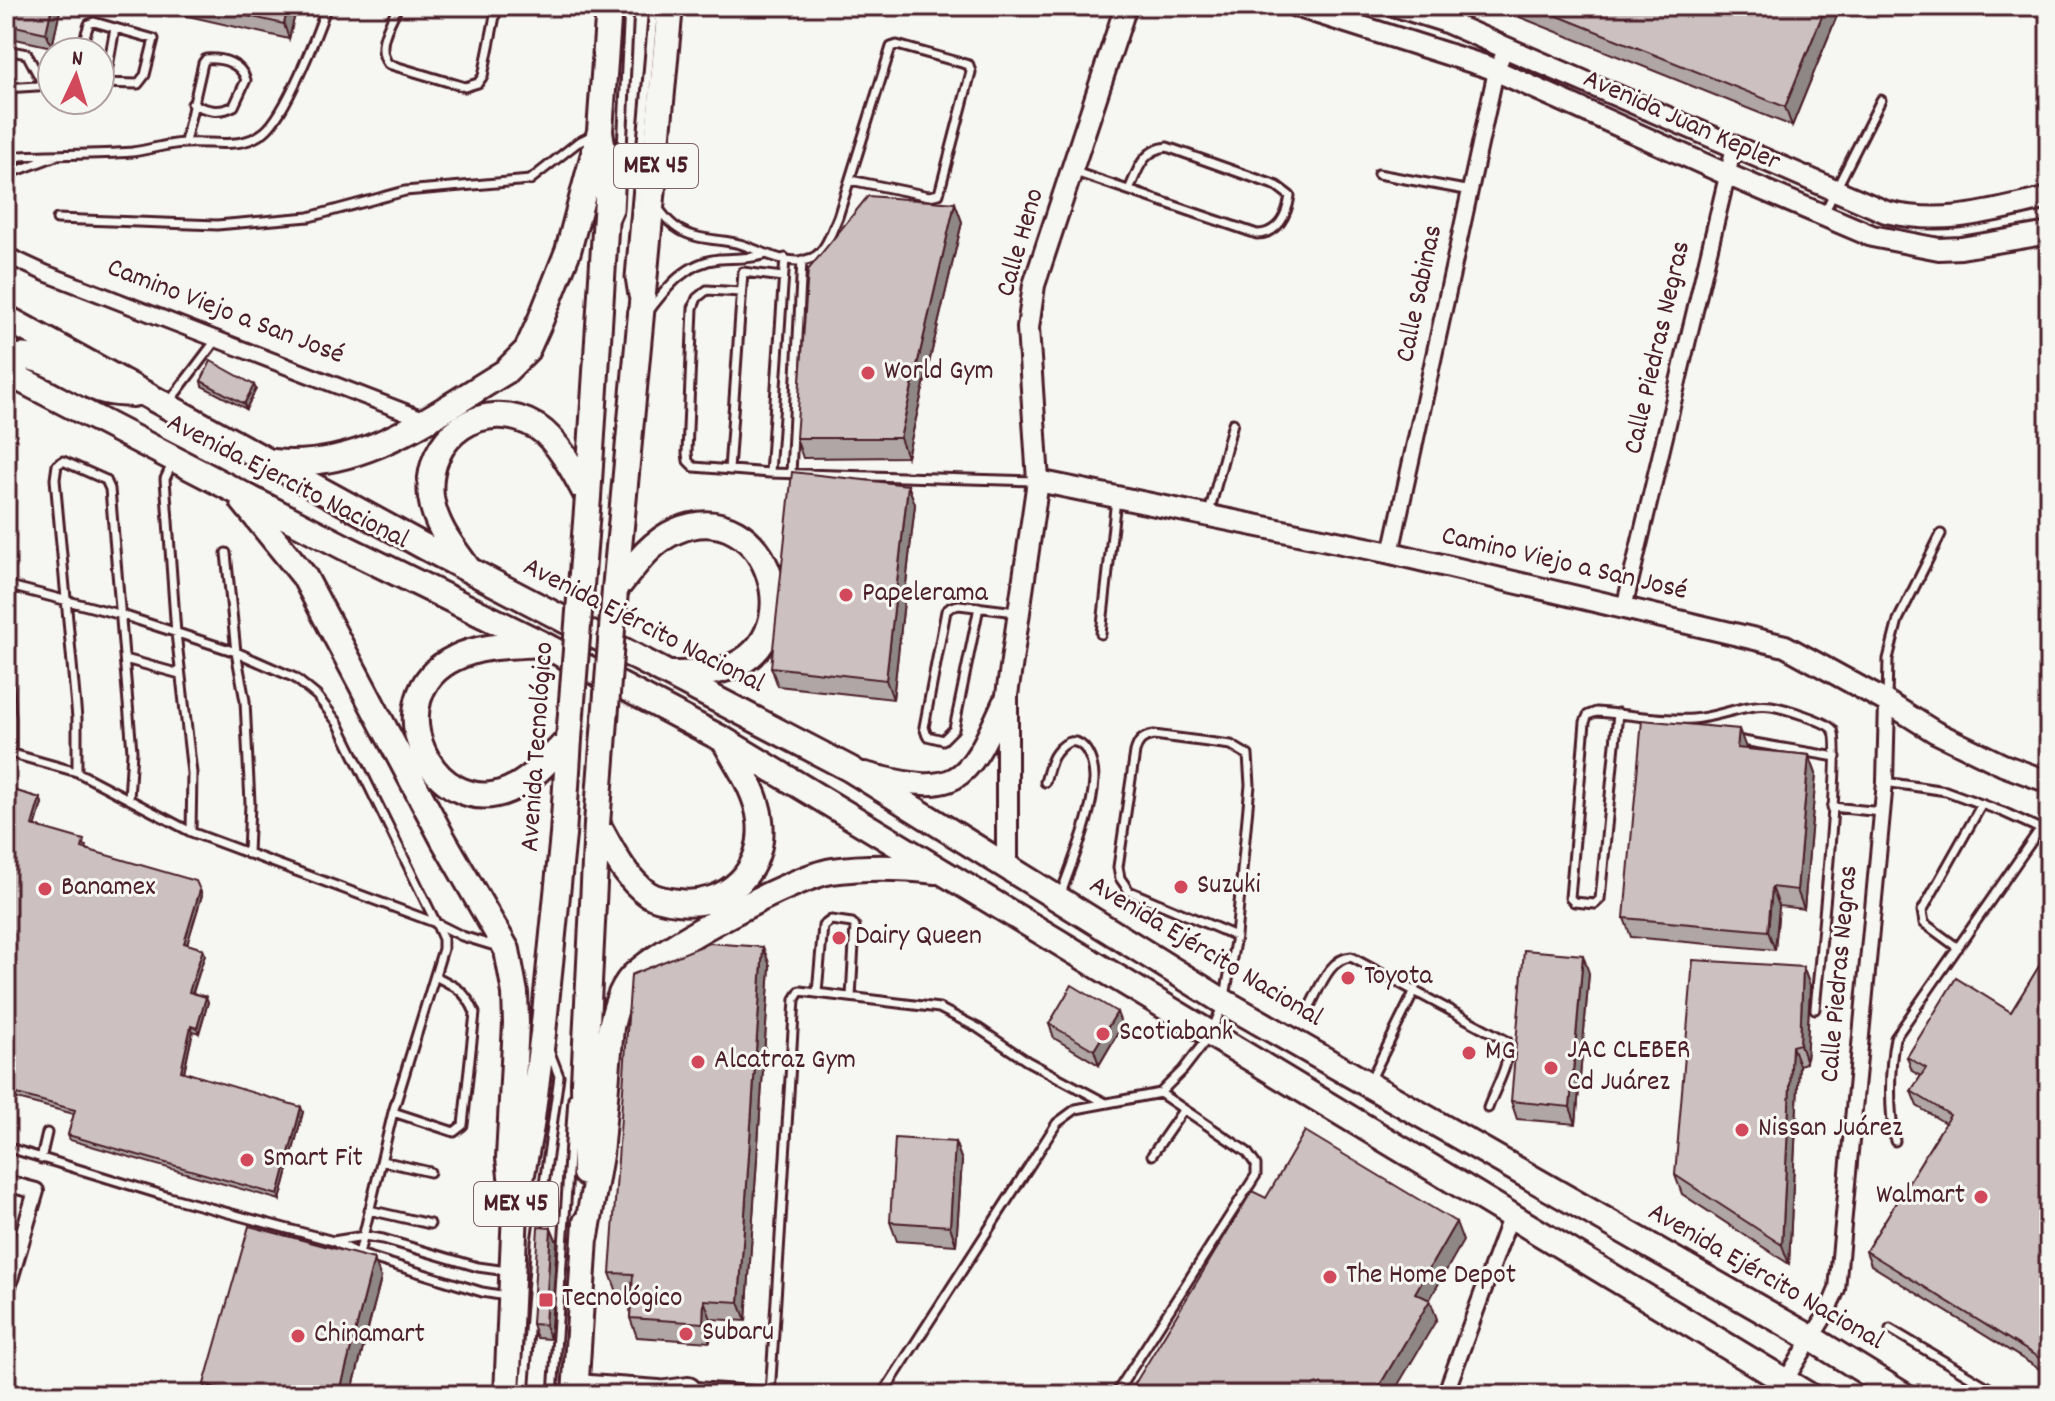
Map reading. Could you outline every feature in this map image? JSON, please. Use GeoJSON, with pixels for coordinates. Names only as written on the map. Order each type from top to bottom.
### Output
{"type":"FeatureCollection","features":[{"type":"Feature","properties":{"kind":"main road","name":"Avenida Tecnológico"},"geometry":{"type":"LineString","coordinates":[[507,1395],[515,1211],[531,1126],[543,1033],[563,835],[588,497],[608,184],[600,131],[609,6]]}},
{"type":"Feature","properties":{"kind":"main road","name":"MEX 45"},"geometry":{"type":"LineString","coordinates":[[576,1389],[586,1236],[586,1048],[597,824],[615,590],[670,6]]}},
{"type":"Feature","properties":{"kind":"main road"},"geometry":{"type":"LineString","coordinates":[[267,461],[297,464],[350,456],[379,446],[505,372],[527,350],[568,251],[600,131]]}},
{"type":"Feature","properties":{"kind":"main road","name":"Avenida Ejercito Nacional"},"geometry":{"type":"LineString","coordinates":[[6,318],[471,572]]}},
{"type":"Feature","properties":{"kind":"main road"},"geometry":{"type":"LineString","coordinates":[[6,361],[15,356],[31,356],[101,390],[143,394]]}},
{"type":"Feature","properties":{"kind":"main road","name":"Avenida Ejercito Nacional"},"geometry":{"type":"LineString","coordinates":[[6,372],[542,644]]}},
{"type":"Feature","properties":{"kind":"main road"},"geometry":{"type":"LineString","coordinates":[[471,572],[442,532],[431,495],[431,477],[437,456],[460,426],[477,417],[494,416],[518,419],[539,428],[571,466],[588,497]]}},
{"type":"Feature","properties":{"kind":"main road"},"geometry":{"type":"LineString","coordinates":[[234,490],[273,534],[304,576],[443,839],[507,950],[516,1023],[509,1158],[515,1211]]}},
{"type":"Feature","properties":{"kind":"main road"},"geometry":{"type":"LineString","coordinates":[[615,590],[662,539],[678,530],[699,526],[736,532],[752,544],[765,562],[774,599],[771,624],[759,647],[741,662],[722,670],[668,674]]}},
{"type":"Feature","properties":{"kind":"main road","name":"Avenida Ejército Nacional"},"geometry":{"type":"LineString","coordinates":[[471,572],[850,769],[1224,1002],[1811,1338],[1903,1395]]}},
{"type":"Feature","properties":{"kind":"main road"},"geometry":{"type":"LineString","coordinates":[[569,739],[526,780],[508,791],[478,794],[450,784],[432,770],[421,748],[417,726],[418,701],[422,689],[435,671],[454,658],[471,652],[542,644],[724,740],[1808,1395]]}},
{"type":"Feature","properties":{"kind":"main road"},"geometry":{"type":"LineString","coordinates":[[597,824],[622,867],[635,884],[652,896],[689,903],[712,900],[739,885],[753,866],[760,841],[760,823],[757,805],[724,740]]}},
{"type":"Feature","properties":{"kind":"main road"},"geometry":{"type":"LineString","coordinates":[[586,1236],[600,1155],[611,1027],[615,1010],[630,979],[703,931],[792,884],[829,871],[881,868],[943,872]]}},
{"type":"Feature","properties":{"kind":"main road"},"geometry":{"type":"LineString","coordinates":[[652,1395],[688,1390]]}},
{"type":"Feature","properties":{"kind":"street","name":"Calle Heno"},"geometry":{"type":"LineString","coordinates":[[1007,867],[1007,695],[1038,481],[1029,357],[1030,308],[1034,285],[1126,6]]}},
{"type":"Feature","properties":{"kind":"street","name":"Avenida Juan Kepler"},"geometry":{"type":"LineString","coordinates":[[1296,6],[1496,71],[1872,236],[1939,249],[2049,233]]}},
{"type":"Feature","properties":{"kind":"street","name":"Avenida Juan Kepler"},"geometry":{"type":"LineString","coordinates":[[1396,6],[1444,21],[1886,212],[1924,219],[1966,217],[2049,198]]}},
{"type":"Feature","properties":{"kind":"street","name":"Calle Sabinas"},"geometry":{"type":"LineString","coordinates":[[1391,553],[1496,71],[1506,48]]}},
{"type":"Feature","properties":{"kind":"street","name":"Calle Piedras Negras"},"geometry":{"type":"LineString","coordinates":[[1624,608],[1734,147]]}},
{"type":"Feature","properties":{"kind":"street","name":"Camino Viejo a San José"},"geometry":{"type":"LineString","coordinates":[[6,255],[45,273],[426,420]]}},
{"type":"Feature","properties":{"kind":"street","name":"Camino Viejo a San José"},"geometry":{"type":"LineString","coordinates":[[1038,481],[1391,553],[1785,646],[1935,732],[2003,765],[2049,782]]}},
{"type":"Feature","properties":{"kind":"street","name":"Calle Heno"},"geometry":{"type":"LineString","coordinates":[[850,769],[907,784],[934,786],[954,779],[971,767],[1007,695]]}},
{"type":"Feature","properties":{"kind":"street","name":"Calle Piedras Negras"},"geometry":{"type":"LineString","coordinates":[[1785,1381],[1827,1313],[1837,1289],[1885,782],[1887,702]]}},
{"type":"Feature","properties":{"kind":"street"},"geometry":{"type":"LineString","coordinates":[[6,1183],[36,1191],[6,1293]]}},
{"type":"Feature","properties":{"kind":"street"},"geometry":{"type":"LineString","coordinates":[[1445,1395],[1511,1215]]}},
{"type":"Feature","properties":{"kind":"street"},"geometry":{"type":"LineString","coordinates":[[576,1389],[688,1390],[769,1395]]}},
{"type":"Feature","properties":{"kind":"lane"},"geometry":{"type":"LineString","coordinates":[[6,160],[21,156],[132,152],[185,142],[235,144],[249,141],[265,131],[275,119],[327,6]]}},
{"type":"Feature","properties":{"kind":"lane"},"geometry":{"type":"LineString","coordinates":[[398,6],[383,42],[382,51],[388,64],[465,87],[478,83],[483,76],[497,6]]}},
{"type":"Feature","properties":{"kind":"lane"},"geometry":{"type":"LineString","coordinates":[[604,244],[619,210],[629,6]]}},
{"type":"Feature","properties":{"kind":"lane"},"geometry":{"type":"LineString","coordinates":[[639,326],[630,277],[654,6]]}},
{"type":"Feature","properties":{"kind":"lane"},"geometry":{"type":"LineString","coordinates":[[85,36],[89,24],[94,22],[154,39],[142,80],[138,84],[116,83]]}},
{"type":"Feature","properties":{"kind":"lane"},"geometry":{"type":"LineString","coordinates":[[113,36],[115,28]]}},
{"type":"Feature","properties":{"kind":"lane"},"geometry":{"type":"LineString","coordinates":[[653,202],[682,232],[746,246],[763,255],[802,260],[813,257],[828,240],[891,47],[897,45],[969,65],[971,72],[939,194],[929,196],[850,180]]}},
{"type":"Feature","properties":{"kind":"lane"},"geometry":{"type":"LineString","coordinates":[[6,50],[27,54],[36,67]]}},
{"type":"Feature","properties":{"kind":"lane"},"geometry":{"type":"LineString","coordinates":[[185,142],[192,104],[206,59],[234,64],[242,69],[246,80],[234,106],[212,111],[192,104]]}},
{"type":"Feature","properties":{"kind":"lane"},"geometry":{"type":"LineString","coordinates":[[6,88],[36,86]]}},
{"type":"Feature","properties":{"kind":"lane"},"geometry":{"type":"LineString","coordinates":[[1823,215],[1881,100]]}},
{"type":"Feature","properties":{"kind":"lane"},"geometry":{"type":"LineString","coordinates":[[57,219],[217,225],[309,217],[405,191],[530,180],[577,143],[600,131]]}},
{"type":"Feature","properties":{"kind":"lane"},"geometry":{"type":"LineString","coordinates":[[1073,171],[1257,234],[1267,234],[1277,229],[1290,196],[1277,186],[1167,147],[1149,151],[1129,190]]}},
{"type":"Feature","properties":{"kind":"lane"},"geometry":{"type":"LineString","coordinates":[[6,175],[62,154]]}},
{"type":"Feature","properties":{"kind":"lane"},"geometry":{"type":"LineString","coordinates":[[1378,174],[1471,191]]}},
{"type":"Feature","properties":{"kind":"lane"},"geometry":{"type":"LineString","coordinates":[[729,470],[746,246]]}},
{"type":"Feature","properties":{"kind":"lane"},"geometry":{"type":"LineString","coordinates":[[639,326],[665,290],[694,266],[718,259],[744,260],[763,255]]}},
{"type":"Feature","properties":{"kind":"lane"},"geometry":{"type":"LineString","coordinates":[[770,473],[785,258]]}},
{"type":"Feature","properties":{"kind":"lane"},"geometry":{"type":"LineString","coordinates":[[791,473],[802,260]]}},
{"type":"Feature","properties":{"kind":"lane"},"geometry":{"type":"LineString","coordinates":[[743,272],[783,277]]}},
{"type":"Feature","properties":{"kind":"lane"},"geometry":{"type":"LineString","coordinates":[[741,292],[707,290],[697,298],[693,308],[687,453],[688,461],[694,467],[770,473],[1038,481]]}},
{"type":"Feature","properties":{"kind":"lane"},"geometry":{"type":"LineString","coordinates":[[167,406],[216,340]]}},
{"type":"Feature","properties":{"kind":"lane"},"geometry":{"type":"LineString","coordinates":[[1208,516],[1233,423]]}},
{"type":"Feature","properties":{"kind":"lane"},"geometry":{"type":"LineString","coordinates":[[174,459],[165,479],[176,633],[192,773],[191,832]]}},
{"type":"Feature","properties":{"kind":"lane"},"geometry":{"type":"LineString","coordinates":[[77,772],[77,718],[55,479],[57,465],[63,461],[109,484],[132,751],[129,799]]}},
{"type":"Feature","properties":{"kind":"lane"},"geometry":{"type":"LineString","coordinates":[[1101,634],[1117,497]]}},
{"type":"Feature","properties":{"kind":"lane"},"geometry":{"type":"LineString","coordinates":[[1887,702],[1892,639],[1898,620],[1941,534]]}},
{"type":"Feature","properties":{"kind":"lane"},"geometry":{"type":"LineString","coordinates":[[226,553],[236,652],[245,701],[250,803],[248,854]]}},
{"type":"Feature","properties":{"kind":"lane"},"geometry":{"type":"LineString","coordinates":[[6,585],[122,615],[236,652],[295,678],[317,696],[338,723],[443,939],[443,949],[393,1112],[359,1254]]}},
{"type":"Feature","properties":{"kind":"lane"},"geometry":{"type":"LineString","coordinates":[[979,607],[954,729],[943,740],[932,739],[927,736],[924,727],[946,611],[959,605],[979,607],[1019,612]]}},
{"type":"Feature","properties":{"kind":"lane"},"geometry":{"type":"LineString","coordinates":[[6,648],[11,718],[8,752],[77,772],[191,832],[436,923],[462,936],[507,950]]}},
{"type":"Feature","properties":{"kind":"lane"},"geometry":{"type":"LineString","coordinates":[[125,659],[180,674]]}},
{"type":"Feature","properties":{"kind":"lane"},"geometry":{"type":"LineString","coordinates":[[1618,713],[1600,899],[1595,904],[1574,902],[1570,898],[1588,715],[1596,712],[1618,713],[1696,719],[1773,706],[1827,724],[1835,732],[1836,757],[1815,1009]]}},
{"type":"Feature","properties":{"kind":"lane"},"geometry":{"type":"LineString","coordinates":[[1696,719],[1707,725]]}},
{"type":"Feature","properties":{"kind":"lane"},"geometry":{"type":"LineString","coordinates":[[882,1395],[1057,1123],[1076,1109],[1160,1093],[1183,1070],[1210,1035],[1224,1002],[1236,936],[1250,785],[1248,755],[1231,745],[1154,735],[1144,737],[1138,742],[1135,752],[1118,867],[1120,878],[1129,891],[1236,936]]}},
{"type":"Feature","properties":{"kind":"lane"},"geometry":{"type":"LineString","coordinates":[[1730,739],[1836,757]]}},
{"type":"Feature","properties":{"kind":"lane"},"geometry":{"type":"LineString","coordinates":[[1045,782],[1054,754],[1074,743],[1084,745],[1090,753],[1094,782],[1060,900]]}},
{"type":"Feature","properties":{"kind":"lane"},"geometry":{"type":"LineString","coordinates":[[1885,782],[1946,791],[2049,833]]}},
{"type":"Feature","properties":{"kind":"lane"},"geometry":{"type":"LineString","coordinates":[[1958,948],[1924,923],[1922,911],[1982,804]]}},
{"type":"Feature","properties":{"kind":"lane"},"geometry":{"type":"LineString","coordinates":[[1832,807],[1882,812]]}},
{"type":"Feature","properties":{"kind":"lane"},"geometry":{"type":"LineString","coordinates":[[1895,1141],[1892,1116],[1895,1038],[2040,829]]}},
{"type":"Feature","properties":{"kind":"lane"},"geometry":{"type":"LineString","coordinates":[[817,992],[823,926],[831,920],[841,921],[852,923],[856,932],[851,997]]}},
{"type":"Feature","properties":{"kind":"lane"},"geometry":{"type":"LineString","coordinates":[[1311,1004],[1331,969],[1346,956],[1507,1041],[1506,1061],[1488,1108]]}},
{"type":"Feature","properties":{"kind":"lane"},"geometry":{"type":"LineString","coordinates":[[393,1112],[454,1132],[463,1125],[475,1013],[461,989],[435,976]]}},
{"type":"Feature","properties":{"kind":"lane"},"geometry":{"type":"LineString","coordinates":[[1368,1084],[1415,990]]}},
{"type":"Feature","properties":{"kind":"lane"},"geometry":{"type":"LineString","coordinates":[[769,1395],[795,999],[800,991],[939,1008],[978,1028],[1027,1061],[1104,1102]]}},
{"type":"Feature","properties":{"kind":"lane"},"geometry":{"type":"LineString","coordinates":[[524,1395],[536,1242],[559,1076],[543,1033]]}},
{"type":"Feature","properties":{"kind":"lane"},"geometry":{"type":"LineString","coordinates":[[574,1079],[586,1048]]}},
{"type":"Feature","properties":{"kind":"lane"},"geometry":{"type":"LineString","coordinates":[[1115,1395],[1256,1175],[1256,1165],[1247,1152],[1160,1093]]}},
{"type":"Feature","properties":{"kind":"lane"},"geometry":{"type":"LineString","coordinates":[[553,1395],[573,1094]]}},
{"type":"Feature","properties":{"kind":"lane"},"geometry":{"type":"LineString","coordinates":[[1152,1155],[1184,1109]]}},
{"type":"Feature","properties":{"kind":"lane"},"geometry":{"type":"LineString","coordinates":[[41,1159],[47,1133]]}},
{"type":"Feature","properties":{"kind":"lane"},"geometry":{"type":"LineString","coordinates":[[6,1147],[169,1197],[333,1241],[359,1254],[482,1292],[512,1297]]}},
{"type":"Feature","properties":{"kind":"lane"},"geometry":{"type":"LineString","coordinates":[[382,1161],[430,1172]]}},
{"type":"Feature","properties":{"kind":"lane"},"geometry":{"type":"LineString","coordinates":[[369,1210],[430,1224]]}},
{"type":"Feature","properties":{"kind":"lane"},"geometry":{"type":"LineString","coordinates":[[333,1241],[364,1236],[383,1239],[478,1267],[513,1272]]}},
{"type":"Feature","properties":{"kind":"lane"},"geometry":{"type":"LineString","coordinates":[[1890,1329],[2001,1395]]}},
{"type":"Feature","properties":{"kind":"building"},"geometry":{"type":"Polygon","coordinates":[[[6,6],[52,6],[46,33],[6,24],[6,6]]]}},
{"type":"Feature","properties":{"kind":"building"},"geometry":{"type":"Polygon","coordinates":[[[203,6],[288,6],[284,24],[203,6]]]}},
{"type":"Feature","properties":{"kind":"building"},"geometry":{"type":"Polygon","coordinates":[[[1533,6],[1826,6],[1785,107],[1533,6]]]}},
{"type":"Feature","properties":{"kind":"building","name":"World Gym"},"geometry":{"type":"Polygon","coordinates":[[[868,196],[955,203],[900,438],[796,438],[808,270],[868,196]]]}},
{"type":"Feature","properties":{"kind":"building"},"geometry":{"type":"Polygon","coordinates":[[[211,361],[254,385],[244,404],[201,381],[211,361]]]}},
{"type":"Feature","properties":{"kind":"building","name":"Papelerama"},"geometry":{"type":"Polygon","coordinates":[[[792,472],[908,485],[886,680],[771,667],[792,472]]]}},
{"type":"Feature","properties":{"kind":"building"},"geometry":{"type":"Polygon","coordinates":[[[1642,720],[1739,729],[1737,748],[1809,755],[1797,890],[1772,887],[1768,931],[1624,918],[1642,720]]]}},
{"type":"Feature","properties":{"kind":"building"},"geometry":{"type":"Polygon","coordinates":[[[6,788],[40,798],[32,825],[84,840],[82,848],[196,881],[200,890],[184,943],[203,949],[189,992],[206,997],[197,1028],[191,1026],[181,1071],[301,1107],[278,1195],[68,1135],[75,1110],[6,1091],[6,788]]]}},
{"type":"Feature","properties":{"kind":"building"},"geometry":{"type":"Polygon","coordinates":[[[709,943],[763,947],[739,1302],[704,1300],[703,1323],[630,1318],[633,1274],[610,1273],[631,975],[709,943]]]}},
{"type":"Feature","properties":{"kind":"building"},"geometry":{"type":"Polygon","coordinates":[[[1524,950],[1583,955],[1570,1107],[1511,1101],[1524,950]]]}},
{"type":"Feature","properties":{"kind":"building","name":"Walmart"},"geometry":{"type":"Polygon","coordinates":[[[2049,950],[2049,1364],[1866,1251],[1950,1115],[1911,1091],[1926,1068],[1907,1057],[1956,978],[2011,1012],[2049,950]]]}},
{"type":"Feature","properties":{"kind":"building","name":"Nissan Juárez"},"geometry":{"type":"Polygon","coordinates":[[[1693,960],[1803,967],[1800,1044],[1792,1046],[1782,1245],[1675,1175],[1693,960]]]}},
{"type":"Feature","properties":{"kind":"building"},"geometry":{"type":"Polygon","coordinates":[[[1072,985],[1117,1012],[1094,1050],[1049,1024],[1072,985]]]}},
{"type":"Feature","properties":{"kind":"building","name":"The Home Depot"},"geometry":{"type":"Polygon","coordinates":[[[1305,1131],[1456,1222],[1415,1293],[1430,1300],[1374,1395],[1128,1395],[1252,1191],[1266,1198],[1305,1131]]]}},
{"type":"Feature","properties":{"kind":"building"},"geometry":{"type":"Polygon","coordinates":[[[895,1138],[955,1142],[950,1226],[890,1222],[895,1138]]]}},
{"type":"Feature","properties":{"kind":"building","name":"Chinamart"},"geometry":{"type":"Polygon","coordinates":[[[249,1226],[374,1259],[339,1395],[242,1395],[204,1384],[249,1226]]]}},
{"type":"Feature","properties":{"kind":"building"},"geometry":{"type":"Polygon","coordinates":[[[538,1227],[551,1228],[545,1325],[532,1324],[538,1227]]]}},
{"type":"Feature","properties":{"kind":"place","name":"World Gym"},"geometry":{"type":"Point","coordinates":[868,373]}},
{"type":"Feature","properties":{"kind":"place","name":"Papelerama"},"geometry":{"type":"Point","coordinates":[846,595]}},
{"type":"Feature","properties":{"kind":"place","name":"Suzuki"},"geometry":{"type":"Point","coordinates":[1181,887]}},
{"type":"Feature","properties":{"kind":"place","name":"Banamex"},"geometry":{"type":"Point","coordinates":[45,889]}},
{"type":"Feature","properties":{"kind":"place","name":"Dairy Queen"},"geometry":{"type":"Point","coordinates":[839,938]}},
{"type":"Feature","properties":{"kind":"place","name":"Toyota"},"geometry":{"type":"Point","coordinates":[1348,978]}},
{"type":"Feature","properties":{"kind":"place","name":"Scotiabank"},"geometry":{"type":"Point","coordinates":[1103,1034]}},
{"type":"Feature","properties":{"kind":"place","name":"MG"},"geometry":{"type":"Point","coordinates":[1469,1053]}},
{"type":"Feature","properties":{"kind":"place","name":"Alcatraz Gym"},"geometry":{"type":"Point","coordinates":[698,1062]}},
{"type":"Feature","properties":{"kind":"place","name":"JAC CLEBER Cd Juárez"},"geometry":{"type":"Point","coordinates":[1551,1068]}},
{"type":"Feature","properties":{"kind":"place","name":"Nissan Juárez"},"geometry":{"type":"Point","coordinates":[1742,1130]}},
{"type":"Feature","properties":{"kind":"place","name":"Smart Fit"},"geometry":{"type":"Point","coordinates":[247,1160]}},
{"type":"Feature","properties":{"kind":"place","name":"Walmart"},"geometry":{"type":"Point","coordinates":[1981,1197]}},
{"type":"Feature","properties":{"kind":"place","name":"The Home Depot"},"geometry":{"type":"Point","coordinates":[1330,1277]}},
{"type":"Feature","properties":{"kind":"place","name":"Tecnológico"},"geometry":{"type":"Point","coordinates":[546,1300]}},
{"type":"Feature","properties":{"kind":"place","name":"Subaru"},"geometry":{"type":"Point","coordinates":[686,1334]}},
{"type":"Feature","properties":{"kind":"place","name":"Chinamart"},"geometry":{"type":"Point","coordinates":[298,1336]}}]}
